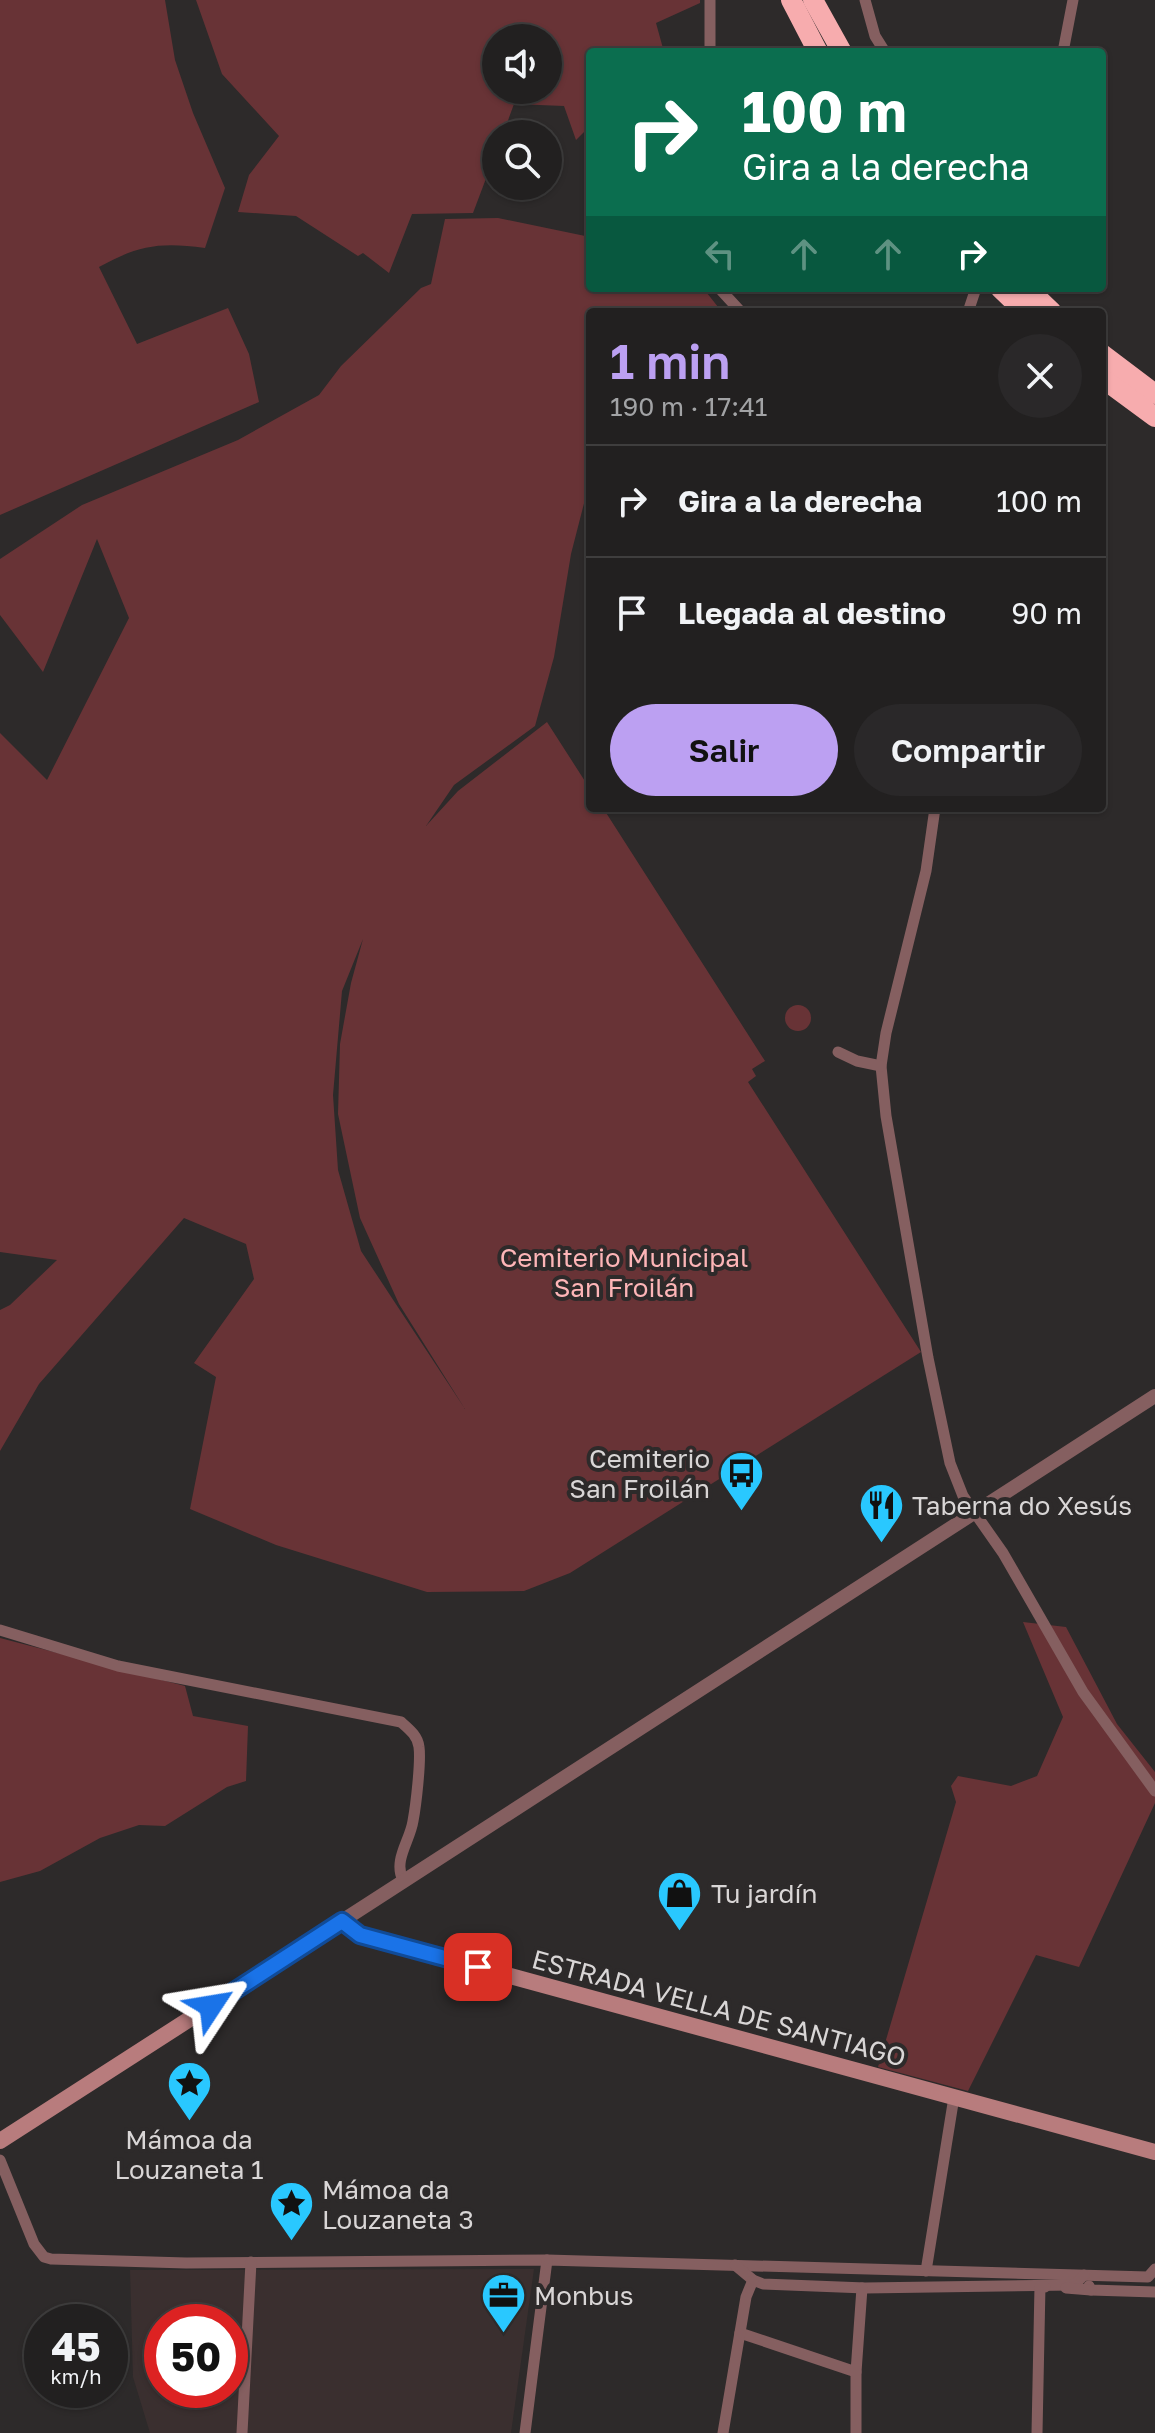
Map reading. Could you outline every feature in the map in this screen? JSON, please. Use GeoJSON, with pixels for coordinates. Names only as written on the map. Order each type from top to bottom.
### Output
{"type":"FeatureCollection","features":[{"type":"Feature","properties":{"kind":"highway"},"geometry":{"type":"LineString","coordinates":[[791,0],[816,48]]}},
{"type":"Feature","properties":{"kind":"highway"},"geometry":{"type":"LineString","coordinates":[[813,0],[840,48]]}},
{"type":"Feature","properties":{"kind":"highway"},"geometry":{"type":"LineString","coordinates":[[1004,292],[1021,308]]}},
{"type":"Feature","properties":{"kind":"highway"},"geometry":{"type":"LineString","coordinates":[[1031,292],[1048,308]]}},
{"type":"Feature","properties":{"kind":"highway"},"geometry":{"type":"LineString","coordinates":[[1106,357],[1155,394]]}},
{"type":"Feature","properties":{"kind":"highway"},"geometry":{"type":"LineString","coordinates":[[1106,381],[1155,417]]}},
{"type":"Feature","properties":{"kind":"main road","name":"ESTRADA VELLA DE SANTIAGO"},"geometry":{"type":"LineString","coordinates":[[342,1921],[360,1935],[1155,2152]]}},
{"type":"Feature","properties":{"kind":"main road"},"geometry":{"type":"LineString","coordinates":[[0,2141],[342,1921]]}},
{"type":"Feature","properties":{"kind":"street"},"geometry":{"type":"LineString","coordinates":[[710,0],[710,48]]}},
{"type":"Feature","properties":{"kind":"street"},"geometry":{"type":"LineString","coordinates":[[865,0],[875,36],[882,48]]}},
{"type":"Feature","properties":{"kind":"street"},"geometry":{"type":"LineString","coordinates":[[1064,48],[1073,0]]}},
{"type":"Feature","properties":{"kind":"street"},"geometry":{"type":"LineString","coordinates":[[723,292],[737,308]]}},
{"type":"Feature","properties":{"kind":"street"},"geometry":{"type":"LineString","coordinates":[[934,812],[926,871],[886,1033],[881,1066],[886,1116],[930,1368],[950,1463],[963,1496],[1003,1553],[1083,1692],[1155,1791]]}},
{"type":"Feature","properties":{"kind":"street"},"geometry":{"type":"LineString","coordinates":[[838,1052],[857,1061],[881,1066]]}},
{"type":"Feature","properties":{"kind":"street"},"geometry":{"type":"LineString","coordinates":[[342,1921],[1155,1396]]}},
{"type":"Feature","properties":{"kind":"street"},"geometry":{"type":"LineString","coordinates":[[0,1630],[118,1666],[401,1722],[414,1734],[419,1746],[413,1822],[399,1863],[403,1880]]}},
{"type":"Feature","properties":{"kind":"street"},"geometry":{"type":"LineString","coordinates":[[926,2271],[954,2097]]}},
{"type":"Feature","properties":{"kind":"street"},"geometry":{"type":"LineString","coordinates":[[0,2160],[34,2244],[44,2257],[186,2263],[547,2260],[1148,2277],[1155,2269]]}},
{"type":"Feature","properties":{"kind":"street"},"geometry":{"type":"LineString","coordinates":[[525,2433],[547,2260]]}},
{"type":"Feature","properties":{"kind":"street"},"geometry":{"type":"LineString","coordinates":[[242,2433],[251,2262]]}},
{"type":"Feature","properties":{"kind":"street"},"geometry":{"type":"LineString","coordinates":[[734,2265],[755,2280],[862,2287],[1074,2285],[1084,2275]]}},
{"type":"Feature","properties":{"kind":"street"},"geometry":{"type":"LineString","coordinates":[[723,2433],[746,2297],[762,2266]]}},
{"type":"Feature","properties":{"kind":"street"},"geometry":{"type":"LineString","coordinates":[[856,2433],[856,2372],[862,2287],[873,2279],[872,2273],[864,2268]]}},
{"type":"Feature","properties":{"kind":"street"},"geometry":{"type":"LineString","coordinates":[[1084,2275],[1091,2290]]}},
{"type":"Feature","properties":{"kind":"street"},"geometry":{"type":"LineString","coordinates":[[1040,2286],[1155,2292]]}},
{"type":"Feature","properties":{"kind":"street"},"geometry":{"type":"LineString","coordinates":[[1037,2433],[1040,2286]]}},
{"type":"Feature","properties":{"kind":"street"},"geometry":{"type":"LineString","coordinates":[[740,2333],[856,2372]]}},
{"type":"Feature","properties":{"kind":"shaded area"},"geometry":{"type":"Polygon","coordinates":[[[534,2269],[511,2433],[150,2433],[133,2377],[130,2270],[534,2269]]]}},
{"type":"Feature","properties":{"kind":"green space"},"geometry":{"type":"Polygon","coordinates":[[[0,0],[165,0],[175,60],[193,113],[225,188],[205,248],[175,245],[150,247],[99,267],[137,344],[228,308],[249,354],[259,402],[0,515],[0,0]]]}},
{"type":"Feature","properties":{"kind":"green space"},"geometry":{"type":"Polygon","coordinates":[[[196,0],[700,0],[700,3],[656,23],[663,48],[586,48],[586,130],[576,140],[564,106],[514,104],[508,120],[482,120],[482,189],[473,213],[412,214],[389,273],[363,253],[358,256],[296,216],[238,212],[249,175],[279,136],[222,74],[196,0]]]}},
{"type":"Feature","properties":{"kind":"green space","name":"Cemiterio Municipal San Froilán"},"geometry":{"type":"Polygon","coordinates":[[[498,218],[586,236],[586,292],[706,292],[719,308],[586,308],[586,496],[571,554],[554,657],[535,726],[454,785],[426,826],[458,791],[547,722],[586,783],[586,812],[606,812],[765,1061],[752,1069],[756,1076],[748,1082],[921,1352],[570,1573],[524,1591],[427,1592],[276,1545],[190,1509],[216,1377],[194,1363],[254,1279],[246,1244],[184,1218],[39,1384],[0,1451],[0,1310],[10,1305],[57,1260],[0,1252],[0,733],[47,780],[129,618],[97,539],[43,672],[0,615],[0,559],[82,505],[238,440],[319,395],[341,366],[421,288],[431,284],[445,219],[498,218]],[[363,939],[342,991],[333,1095],[338,1170],[361,1251],[465,1409],[399,1304],[360,1218],[338,1114],[340,1044],[363,939]]]}},
{"type":"Feature","properties":{"kind":"green space"},"geometry":{"type":"Polygon","coordinates":[[[798,1005],[807,1009],[811,1018],[807,1027],[798,1031],[789,1027],[785,1018],[789,1009],[798,1005]]]}},
{"type":"Feature","properties":{"kind":"green space"},"geometry":{"type":"Polygon","coordinates":[[[1023,1622],[1066,1627],[1117,1724],[1155,1772],[1155,1803],[1079,1967],[1036,1955],[968,2091],[878,2067],[956,1802],[951,1786],[958,1776],[1011,1786],[1037,1776],[1063,1717],[1023,1622]]]}},
{"type":"Feature","properties":{"kind":"green space"},"geometry":{"type":"Polygon","coordinates":[[[0,1638],[185,1686],[193,1716],[248,1726],[246,1781],[227,1787],[165,1826],[139,1825],[100,1838],[40,1871],[0,1882],[0,1638]]]}},
{"type":"Feature","properties":{"kind":"place","name":"Cemiterio San Froilán"},"geometry":{"type":"Point","coordinates":[741,1512]}},
{"type":"Feature","properties":{"kind":"place","name":"Taberna do Xesús"},"geometry":{"type":"Point","coordinates":[881,1544]}},
{"type":"Feature","properties":{"kind":"place","name":"Tu jardín"},"geometry":{"type":"Point","coordinates":[680,1932]}},
{"type":"Feature","properties":{"kind":"place","name":"Mámoa da Louzaneta 1"},"geometry":{"type":"Point","coordinates":[189,2123]}},
{"type":"Feature","properties":{"kind":"place","name":"Mámoa da Louzaneta 3"},"geometry":{"type":"Point","coordinates":[291,2243]}},
{"type":"Feature","properties":{"kind":"place","name":"Monbus"},"geometry":{"type":"Point","coordinates":[503,2334]}},
{"type":"Feature","properties":{"kind":"route"},"geometry":{"type":"LineString","coordinates":[[211,2006],[342,1921],[360,1935],[478,1967]]}}]}
